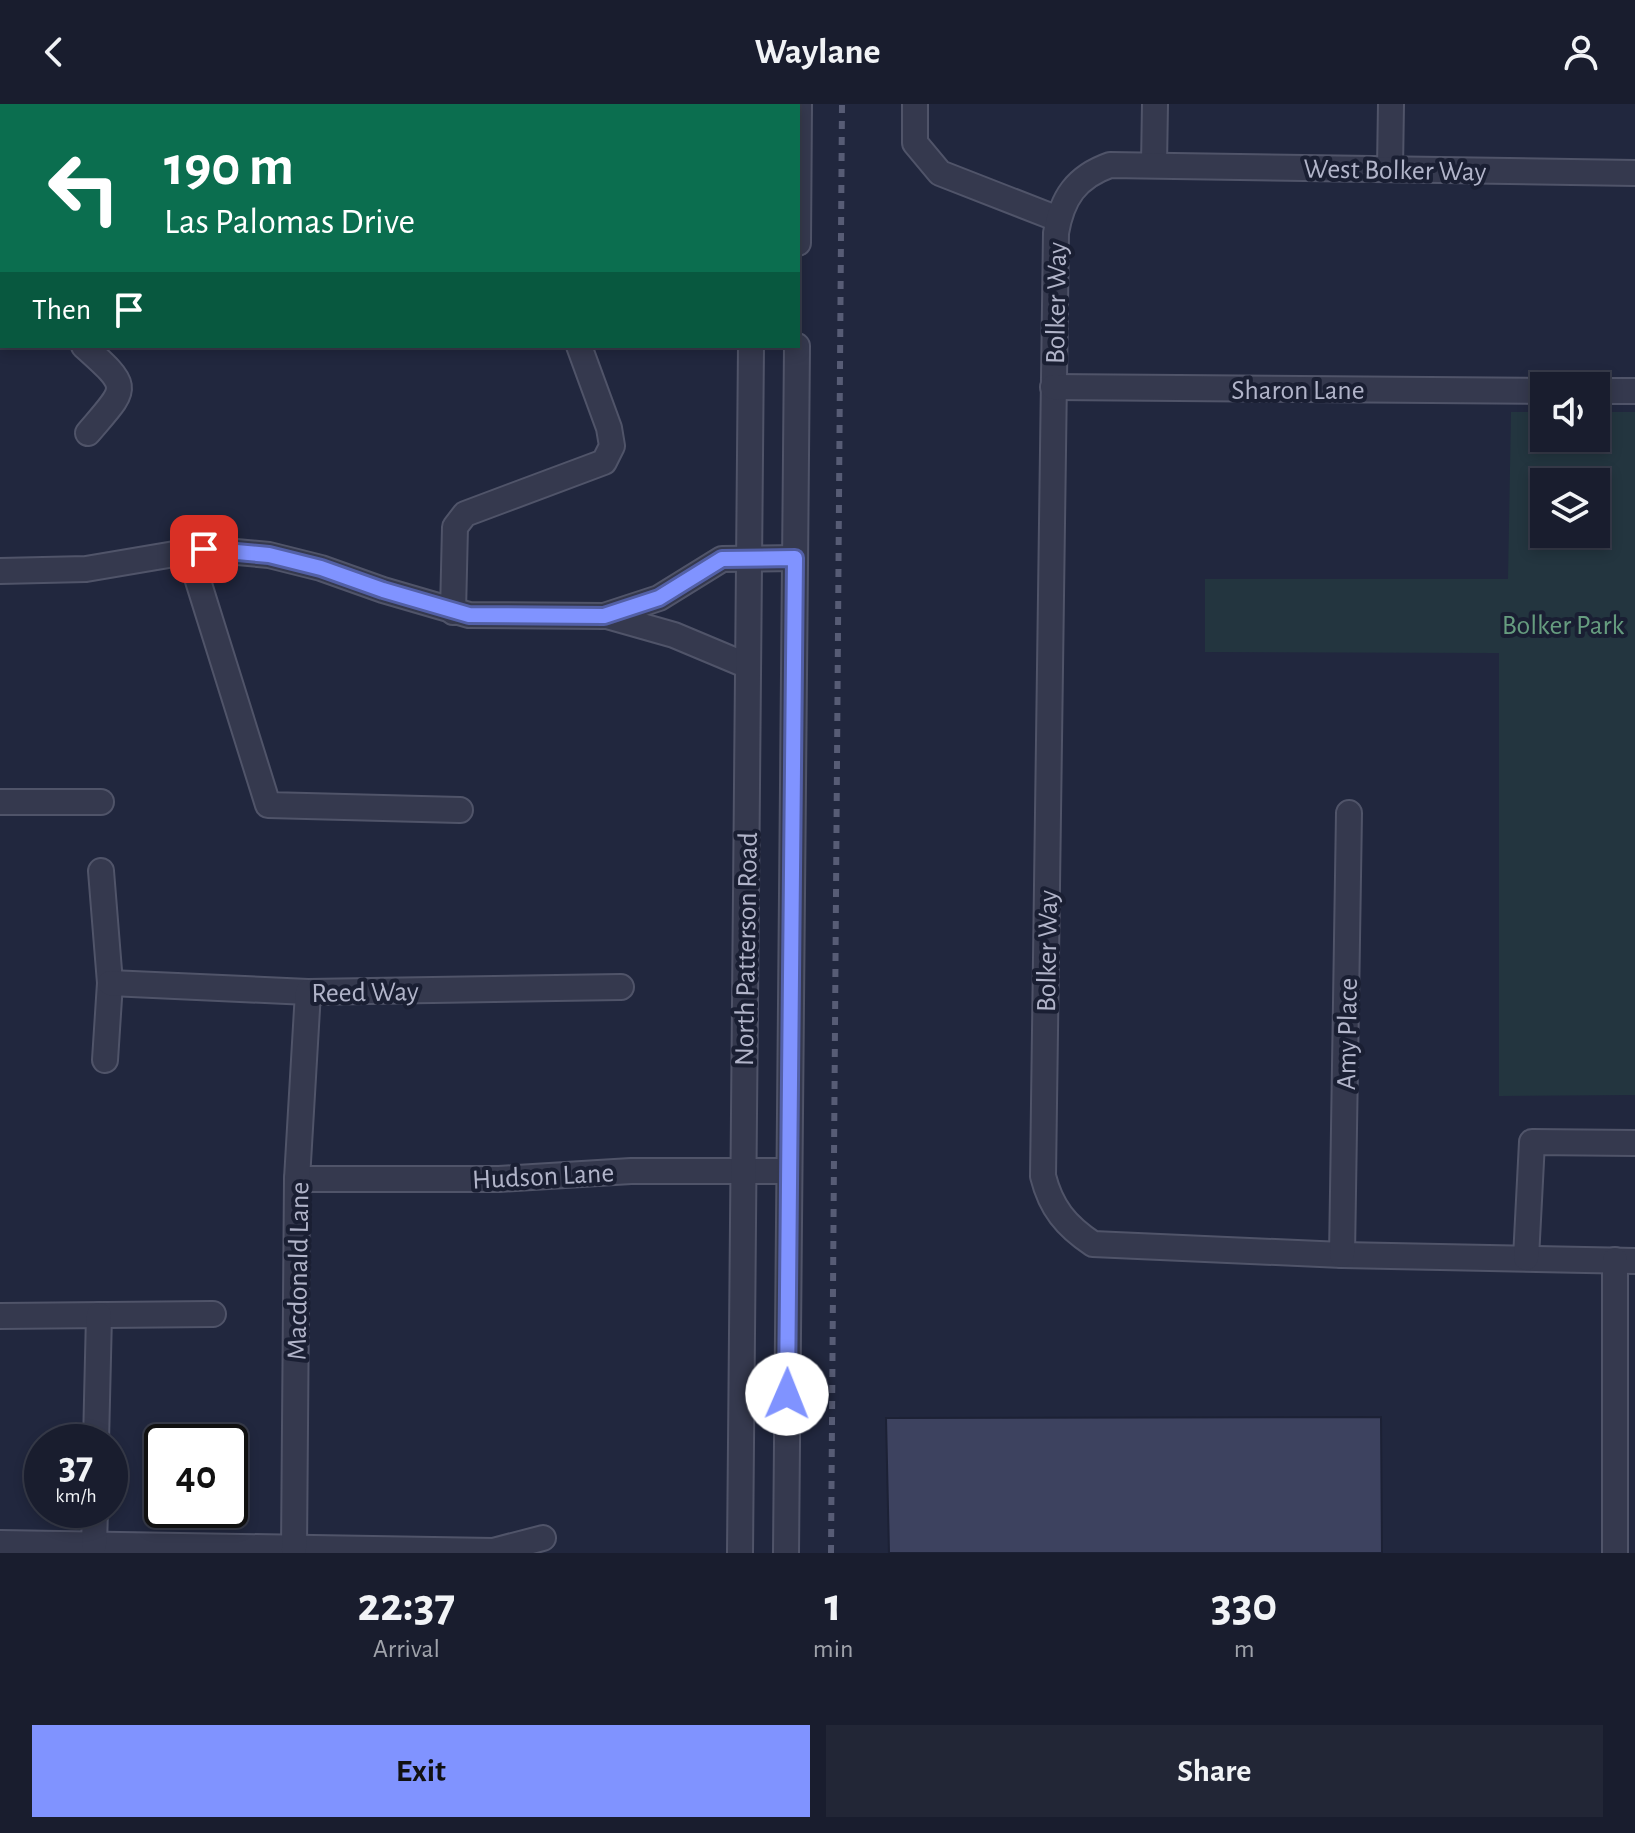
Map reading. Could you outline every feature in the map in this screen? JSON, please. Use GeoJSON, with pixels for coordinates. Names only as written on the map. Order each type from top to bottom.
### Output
{"type":"FeatureCollection","features":[{"type":"Feature","properties":{"kind":"street"},"geometry":{"type":"LineString","coordinates":[[915,104],[915,143],[940,173],[1058,219]]}},
{"type":"Feature","properties":{"kind":"street"},"geometry":{"type":"LineString","coordinates":[[1154,165],[1155,104]]}},
{"type":"Feature","properties":{"kind":"street"},"geometry":{"type":"LineString","coordinates":[[1390,168],[1391,104]]}},
{"type":"Feature","properties":{"kind":"street","name":"Bolker Way"},"geometry":{"type":"LineString","coordinates":[[1154,165],[1110,165],[1098,169],[1075,184],[1058,219],[1043,1176],[1047,1192],[1059,1216],[1071,1230],[1093,1244],[1342,1255],[1625,1261]]}},
{"type":"Feature","properties":{"kind":"street","name":"West Bolker Way"},"geometry":{"type":"LineString","coordinates":[[1154,165],[1635,173]]}},
{"type":"Feature","properties":{"kind":"street"},"geometry":{"type":"LineString","coordinates":[[86,348],[112,371],[120,389],[119,397],[88,433]]}},
{"type":"Feature","properties":{"kind":"street"},"geometry":{"type":"LineString","coordinates":[[453,612],[455,527],[465,514],[604,462],[612,446],[609,428],[580,348]]}},
{"type":"Feature","properties":{"kind":"street","name":"North Patterson Road"},"geometry":{"type":"LineString","coordinates":[[740,1553],[751,348]]}},
{"type":"Feature","properties":{"kind":"street","name":"North Patterson Road"},"geometry":{"type":"LineString","coordinates":[[786,1553],[797,348]]}},
{"type":"Feature","properties":{"kind":"street","name":"Sharon Lane"},"geometry":{"type":"LineString","coordinates":[[1053,387],[1530,391]]}},
{"type":"Feature","properties":{"kind":"street"},"geometry":{"type":"LineString","coordinates":[[1610,391],[1635,391]]}},
{"type":"Feature","properties":{"kind":"street"},"geometry":{"type":"LineString","coordinates":[[0,571],[86,569],[204,549],[269,555],[321,568],[469,615],[604,616],[674,635],[748,666]]}},
{"type":"Feature","properties":{"kind":"street"},"geometry":{"type":"LineString","coordinates":[[189,552],[268,805],[460,810]]}},
{"type":"Feature","properties":{"kind":"street"},"geometry":{"type":"LineString","coordinates":[[604,616],[659,598],[722,559],[795,558]]}},
{"type":"Feature","properties":{"kind":"street"},"geometry":{"type":"LineString","coordinates":[[0,802],[101,802]]}},
{"type":"Feature","properties":{"kind":"street","name":"Amy Place"},"geometry":{"type":"LineString","coordinates":[[1342,1255],[1349,813]]}},
{"type":"Feature","properties":{"kind":"street"},"geometry":{"type":"LineString","coordinates":[[101,871],[110,983],[105,1060]]}},
{"type":"Feature","properties":{"kind":"street","name":"Reed Way"},"geometry":{"type":"LineString","coordinates":[[110,983],[308,992],[621,987]]}},
{"type":"Feature","properties":{"kind":"street","name":"Macdonald Lane"},"geometry":{"type":"LineString","coordinates":[[294,1550],[297,1179],[308,992]]}},
{"type":"Feature","properties":{"kind":"street"},"geometry":{"type":"LineString","coordinates":[[1526,1258],[1532,1142],[1635,1143]]}},
{"type":"Feature","properties":{"kind":"street","name":"Hudson Lane"},"geometry":{"type":"LineString","coordinates":[[297,1179],[499,1179],[631,1171],[789,1171]]}},
{"type":"Feature","properties":{"kind":"street"},"geometry":{"type":"LineString","coordinates":[[1615,1553],[1625,1458],[1625,1261]]}},
{"type":"Feature","properties":{"kind":"street"},"geometry":{"type":"LineString","coordinates":[[0,1316],[213,1314]]}},
{"type":"Feature","properties":{"kind":"street"},"geometry":{"type":"LineString","coordinates":[[96,1424],[99,1315]]}},
{"type":"Feature","properties":{"kind":"street"},"geometry":{"type":"LineString","coordinates":[[94,1528],[94,1545]]}},
{"type":"Feature","properties":{"kind":"street"},"geometry":{"type":"LineString","coordinates":[[0,1543],[493,1551],[543,1538]]}},
{"type":"Feature","properties":{"kind":"green space","name":"Bolker Park"},"geometry":{"type":"Polygon","coordinates":[[[1511,412],[1530,412],[1530,452],[1610,452],[1610,412],[1635,412],[1635,1095],[1499,1096],[1499,653],[1205,652],[1205,579],[1508,579],[1511,412]]]}},
{"type":"Feature","properties":{"kind":"building"},"geometry":{"type":"Polygon","coordinates":[[[1381,1417],[1382,1553],[889,1553],[886,1418],[1381,1417]]]}},
{"type":"Feature","properties":{"kind":"railway"},"geometry":{"type":"LineString","coordinates":[[831,1553],[842,104]]}},
{"type":"Feature","properties":{"kind":"route"},"geometry":{"type":"LineString","coordinates":[[204,549],[269,555],[321,568],[469,615],[604,616],[659,598],[722,559],[795,558],[787,1394]]}}]}
